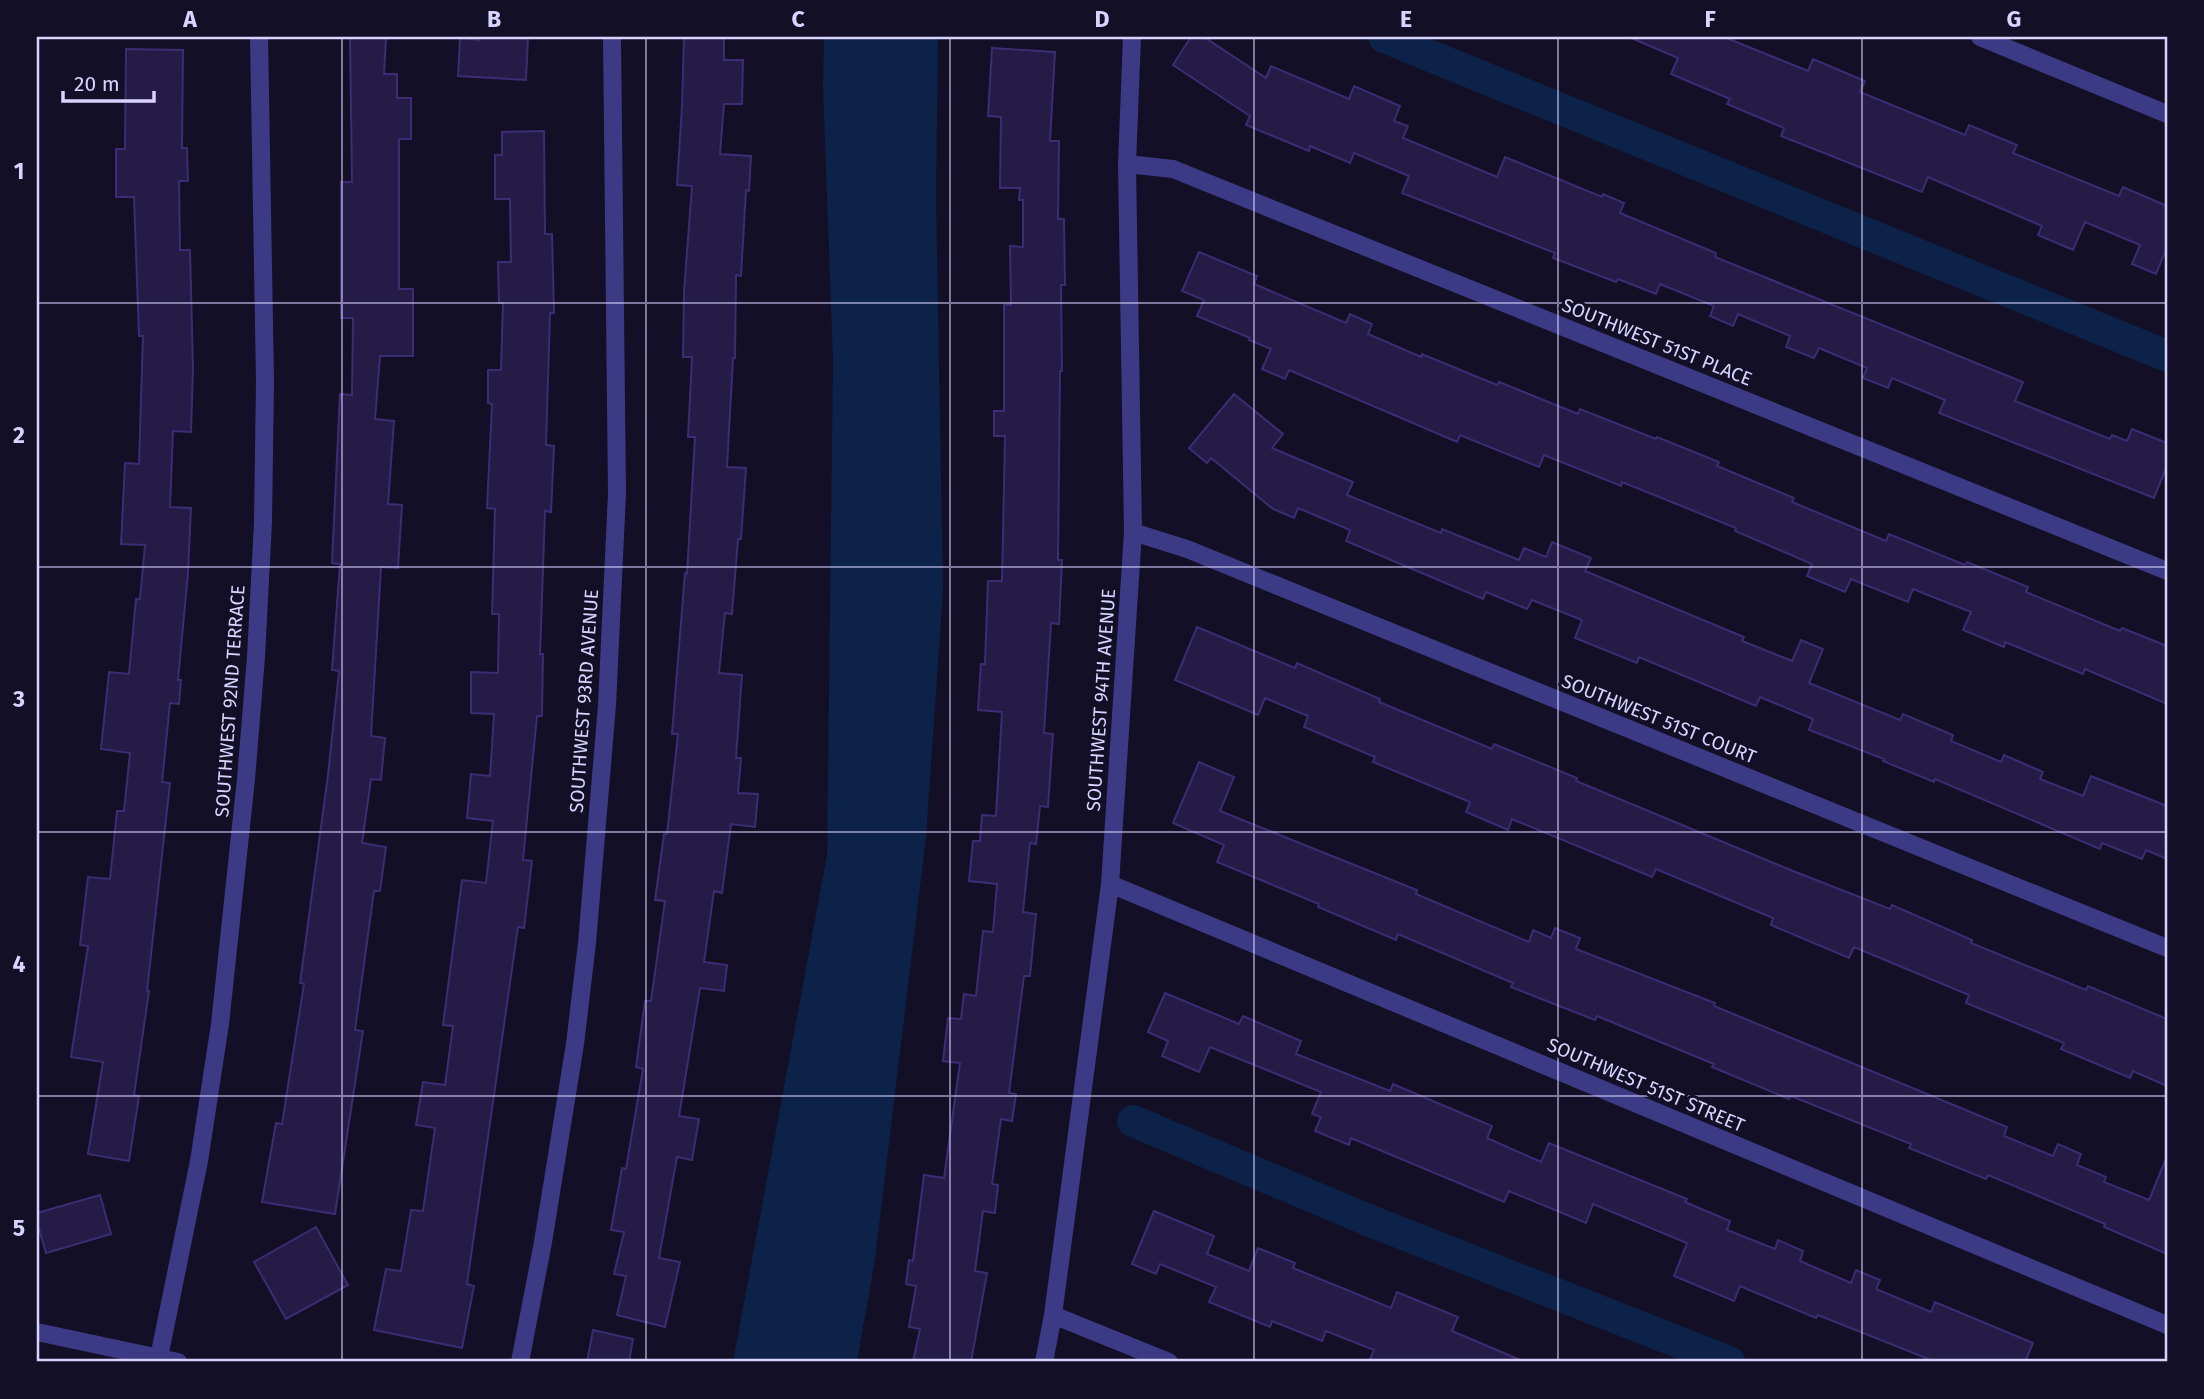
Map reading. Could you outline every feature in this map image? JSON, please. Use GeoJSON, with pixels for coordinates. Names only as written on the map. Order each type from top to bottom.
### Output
{"type":"FeatureCollection","features":[{"type":"Feature","properties":{"kind":"street","name":"SOUTHWEST 92ND TERRACE"},"geometry":{"type":"LineString","coordinates":[[159,1360],[199,1161],[220,1024],[256,657],[263,522],[265,381],[258,37]]}},
{"type":"Feature","properties":{"kind":"street","name":"SOUTHWEST 93RD AVENUE"},"geometry":{"type":"LineString","coordinates":[[520,1362],[543,1242],[575,1044],[587,943],[607,705],[617,494],[612,37]]}},
{"type":"Feature","properties":{"kind":"street","name":"SOUTHWEST 94TH AVENUE"},"geometry":{"type":"LineString","coordinates":[[1044,1362],[1053,1315],[1110,884],[1133,532],[1127,164],[1132,37]]}},
{"type":"Feature","properties":{"kind":"street"},"geometry":{"type":"LineString","coordinates":[[1980,37],[2167,114]]}},
{"type":"Feature","properties":{"kind":"street","name":"SOUTHWEST 51ST PLACE"},"geometry":{"type":"LineString","coordinates":[[1127,164],[1173,169],[2167,571]]}},
{"type":"Feature","properties":{"kind":"street","name":"SOUTHWEST 51ST COURT"},"geometry":{"type":"LineString","coordinates":[[1133,532],[1187,549],[2167,948]]}},
{"type":"Feature","properties":{"kind":"street","name":"SOUTHWEST 51ST STREET"},"geometry":{"type":"LineString","coordinates":[[1110,884],[2167,1325]]}},
{"type":"Feature","properties":{"kind":"street"},"geometry":{"type":"LineString","coordinates":[[1053,1315],[1169,1362]]}},
{"type":"Feature","properties":{"kind":"street"},"geometry":{"type":"LineString","coordinates":[[37,1332],[178,1362]]}},
{"type":"Feature","properties":{"kind":"water"},"geometry":{"type":"Polygon","coordinates":[[[824,37],[938,37],[936,196],[943,590],[926,837],[875,1259],[857,1362],[733,1362],[827,855],[833,360],[823,88],[824,37]]]}},
{"type":"Feature","properties":{"kind":"building"},"geometry":{"type":"Polygon","coordinates":[[[350,37],[386,37],[384,74],[397,74],[397,98],[411,98],[411,139],[399,139],[399,289],[413,289],[413,356],[380,356],[375,419],[394,421],[388,504],[402,505],[398,568],[381,567],[371,736],[385,738],[381,780],[371,779],[362,843],[386,847],[380,891],[374,891],[355,1030],[363,1031],[335,1214],[262,1202],[276,1123],[282,1124],[304,984],[300,983],[339,671],[332,670],[340,564],[332,563],[340,394],[352,395],[353,318],[341,318],[341,182],[352,182],[350,37]]]}},
{"type":"Feature","properties":{"kind":"building"},"geometry":{"type":"Polygon","coordinates":[[[479,37],[528,37],[526,80],[458,76],[460,38],[479,40],[479,37]]]}},
{"type":"Feature","properties":{"kind":"building"},"geometry":{"type":"Polygon","coordinates":[[[684,37],[724,38],[724,60],[743,60],[742,104],[724,104],[720,154],[751,156],[749,191],[746,190],[741,276],[736,275],[735,358],[727,467],[746,468],[732,614],[725,613],[719,673],[742,675],[736,758],[741,758],[738,793],[758,794],[755,827],[731,824],[722,893],[714,891],[704,962],[727,965],[724,991],[700,988],[679,1116],[699,1119],[692,1160],[677,1157],[659,1258],[680,1262],[665,1327],[617,1315],[626,1276],[614,1274],[624,1232],[611,1230],[622,1168],[626,1169],[643,1069],[636,1067],[645,1001],[651,1001],[665,901],[655,900],[664,834],[667,834],[678,734],[672,734],[685,573],[687,574],[695,437],[688,437],[692,357],[683,357],[684,292],[692,186],[677,185],[684,37]]]}},
{"type":"Feature","properties":{"kind":"building"},"geometry":{"type":"Polygon","coordinates":[[[1191,37],[1204,37],[1266,78],[1271,66],[1349,99],[1354,86],[1400,106],[1394,121],[1408,126],[1403,138],[1497,177],[1505,157],[1602,197],[1603,194],[1624,203],[1620,213],[1716,253],[1715,257],[2023,382],[2015,401],[2110,439],[2112,435],[2127,441],[2132,429],[2167,443],[2167,466],[2154,498],[1939,413],[1945,400],[1892,378],[1888,388],[1863,378],[1867,368],[1819,348],[1814,358],[1786,347],[1790,336],[1738,314],[1733,326],[1710,316],[1714,306],[1660,284],[1656,294],[1618,279],[1616,282],[1553,258],[1555,253],[1402,193],[1409,176],[1354,153],[1350,163],[1310,146],[1309,151],[1246,125],[1250,116],[1173,65],[1191,37]]]}},
{"type":"Feature","properties":{"kind":"building"},"geometry":{"type":"Polygon","coordinates":[[[1629,37],[1724,37],[1808,71],[1813,59],[1865,81],[1860,92],[1965,135],[1969,125],[2017,145],[2013,153],[2119,196],[2123,187],[2167,206],[2167,247],[2156,274],[2132,264],[2140,245],[2085,222],[2073,250],[2038,235],[2042,226],[1928,177],[1922,192],[1781,136],[1784,128],[1727,104],[1730,99],[1671,74],[1678,58],[1629,37]]]}},
{"type":"Feature","properties":{"kind":"building"},"geometry":{"type":"Polygon","coordinates":[[[992,48],[1055,52],[1050,141],[1059,141],[1058,219],[1064,219],[1065,285],[1061,285],[1058,560],[1062,560],[1059,624],[1051,623],[1044,733],[1053,734],[1048,807],[1040,806],[1036,844],[1030,843],[1023,912],[1036,914],[1030,976],[1024,976],[1009,1093],[1016,1094],[1012,1121],[1001,1119],[992,1184],[998,1185],[995,1213],[983,1211],[975,1271],[987,1273],[971,1362],[913,1362],[920,1329],[909,1327],[916,1286],[906,1284],[909,1260],[913,1261],[924,1175],[944,1178],[960,1063],[943,1061],[948,1018],[961,1019],[964,994],[976,996],[983,931],[993,932],[997,884],[969,881],[973,841],[980,841],[982,815],[996,816],[1002,712],[978,710],[981,664],[985,664],[988,581],[1002,581],[1005,436],[994,436],[994,411],[1004,411],[1004,305],[1011,305],[1010,246],[1023,247],[1023,200],[1019,200],[1020,188],[1000,188],[1001,117],[988,116],[992,48]]]}},
{"type":"Feature","properties":{"kind":"building"},"geometry":{"type":"Polygon","coordinates":[[[126,49],[183,50],[182,148],[187,148],[188,181],[179,181],[180,250],[190,250],[193,368],[191,432],[173,431],[170,507],[191,508],[188,573],[178,680],[181,680],[179,704],[170,703],[162,782],[170,783],[149,991],[134,1095],[139,1096],[129,1161],[88,1154],[103,1062],[71,1057],[88,946],[80,945],[88,877],[110,879],[117,811],[124,811],[130,753],[101,749],[109,672],[129,674],[136,599],[140,599],[145,545],[121,544],[125,463],[139,464],[143,336],[139,336],[134,197],[116,197],[116,149],[125,149],[126,49]]]}},
{"type":"Feature","properties":{"kind":"building"},"geometry":{"type":"Polygon","coordinates":[[[544,131],[545,234],[552,234],[554,313],[550,313],[546,445],[554,446],[551,512],[545,511],[540,654],[543,654],[542,716],[537,716],[523,860],[532,861],[524,928],[518,927],[467,1284],[474,1286],[462,1348],[374,1330],[386,1269],[401,1271],[411,1210],[423,1211],[435,1128],[416,1125],[423,1082],[445,1085],[453,1026],[443,1025],[462,880],[486,883],[493,821],[467,818],[471,774],[490,776],[494,714],[471,713],[471,672],[498,673],[499,614],[492,614],[495,509],[487,508],[492,404],[488,403],[488,370],[501,370],[503,303],[499,303],[498,262],[511,262],[510,199],[495,199],[495,155],[502,155],[502,132],[544,131]]]}},
{"type":"Feature","properties":{"kind":"building"},"geometry":{"type":"Polygon","coordinates":[[[1199,252],[1257,276],[1254,284],[1346,323],[1350,314],[1372,324],[1368,334],[1421,357],[1422,354],[1578,414],[1580,409],[1656,439],[1657,437],[1719,462],[1717,466],[1794,498],[1792,502],[1886,541],[1889,534],[1965,565],[1967,562],[2028,587],[2026,592],[2120,631],[2122,628],[2167,646],[2167,704],[2085,669],[2083,674],[2005,642],[2004,647],[1963,630],[1971,612],[1913,589],[1908,602],[1851,579],[1845,592],[1807,576],[1812,564],[1735,531],[1736,528],[1622,482],[1621,486],[1544,455],[1539,467],[1460,435],[1457,442],[1289,370],[1285,379],[1262,369],[1271,349],[1197,316],[1204,300],[1182,291],[1199,252]]]}},
{"type":"Feature","properties":{"kind":"building"},"geometry":{"type":"Polygon","coordinates":[[[1234,394],[1283,434],[1272,448],[1353,482],[1347,495],[1441,533],[1442,529],[1519,560],[1524,548],[1546,557],[1552,542],[1591,558],[1585,571],[1744,637],[1742,641],[1792,661],[1801,640],[1823,649],[1809,683],[1900,720],[1903,714],[1953,735],[1951,741],[2001,762],[2004,755],[2043,772],[2040,779],[2083,796],[2091,776],[2167,806],[2167,859],[2146,850],[2142,859],[2102,843],[2100,849],[1935,779],[1934,782],[1809,730],[1813,719],[1760,697],[1756,706],[1639,657],[1637,663],[1575,638],[1582,620],[1532,600],[1527,609],[1486,592],[1483,599],[1346,541],[1350,530],[1298,508],[1294,518],[1273,509],[1211,458],[1207,463],[1189,448],[1234,394]]]}},
{"type":"Feature","properties":{"kind":"building"},"geometry":{"type":"Polygon","coordinates":[[[1197,627],[1295,668],[1297,663],[1380,699],[1379,702],[1492,749],[1494,744],[1793,871],[1890,909],[1892,905],[1972,940],[1971,943],[2086,990],[2088,986],[2167,1019],[2167,1086],[2133,1071],[2130,1078],[2061,1049],[2064,1043],[1966,1003],[1969,995],[1854,947],[1849,958],[1771,925],[1773,918],[1656,869],[1652,877],[1512,819],[1508,830],[1466,812],[1470,802],[1373,762],[1375,757],[1304,727],[1308,716],[1265,698],[1258,715],[1175,680],[1197,627]]]}},
{"type":"Feature","properties":{"kind":"building"},"geometry":{"type":"Polygon","coordinates":[[[1199,762],[1234,777],[1220,811],[1417,890],[1416,894],[1529,942],[1533,930],[1551,938],[1555,928],[1580,938],[1576,949],[1715,1003],[1714,1006],[2007,1127],[2004,1136],[2053,1156],[2058,1144],[2081,1154],[2077,1165],[2106,1177],[2104,1182],[2149,1200],[2167,1156],[2167,1254],[2104,1227],[2105,1224],[1988,1175],[1986,1179],[1909,1148],[1911,1144],[1791,1096],[1789,1099],[1712,1067],[1714,1064],[1597,1016],[1595,1020],[1511,987],[1513,983],[1398,934],[1396,940],[1318,907],[1319,904],[1217,862],[1224,845],[1173,823],[1199,762]]]}},
{"type":"Feature","properties":{"kind":"building"},"geometry":{"type":"Polygon","coordinates":[[[1165,993],[1239,1024],[1243,1016],[1301,1041],[1296,1054],[1390,1091],[1393,1084],[1492,1126],[1487,1138],[1541,1162],[1549,1143],[1687,1199],[1685,1202],[1730,1221],[1727,1230],[1775,1249],[1778,1240],[1803,1251],[1800,1261],[1851,1283],[1856,1270],[1880,1280],[1876,1289],[1931,1312],[1935,1302],[2033,1343],[2025,1362],[1936,1362],[1818,1315],[1816,1318],[1740,1286],[1734,1301],[1674,1276],[1687,1243],[1593,1204],[1586,1223],[1509,1191],[1504,1202],[1351,1138],[1349,1145],[1315,1131],[1321,1117],[1312,1114],[1321,1092],[1210,1047],[1199,1072],[1162,1056],[1168,1041],[1148,1032],[1165,993]]]}},
{"type":"Feature","properties":{"kind":"building"},"geometry":{"type":"Polygon","coordinates":[[[100,1195],[111,1234],[46,1253],[37,1213],[100,1195]]]}},
{"type":"Feature","properties":{"kind":"building"},"geometry":{"type":"Polygon","coordinates":[[[1154,1211],[1214,1236],[1207,1254],[1249,1271],[1258,1248],[1295,1263],[1293,1268],[1391,1308],[1397,1292],[1458,1317],[1452,1331],[1525,1362],[1369,1362],[1374,1350],[1326,1331],[1322,1341],[1272,1321],[1270,1327],[1209,1302],[1216,1287],[1160,1264],[1156,1274],[1132,1264],[1154,1211]]]}},
{"type":"Feature","properties":{"kind":"building"},"geometry":{"type":"Polygon","coordinates":[[[316,1227],[348,1285],[286,1319],[254,1262],[316,1227]]]}},
{"type":"Feature","properties":{"kind":"building"},"geometry":{"type":"Polygon","coordinates":[[[593,1330],[633,1339],[629,1362],[587,1362],[593,1330]]]}},
{"type":"Feature","properties":{"kind":"waterway"},"geometry":{"type":"LineString","coordinates":[[1384,37],[2167,356]]}},
{"type":"Feature","properties":{"kind":"waterway"},"geometry":{"type":"LineString","coordinates":[[1133,1121],[1368,1220],[1729,1362]]}}]}
